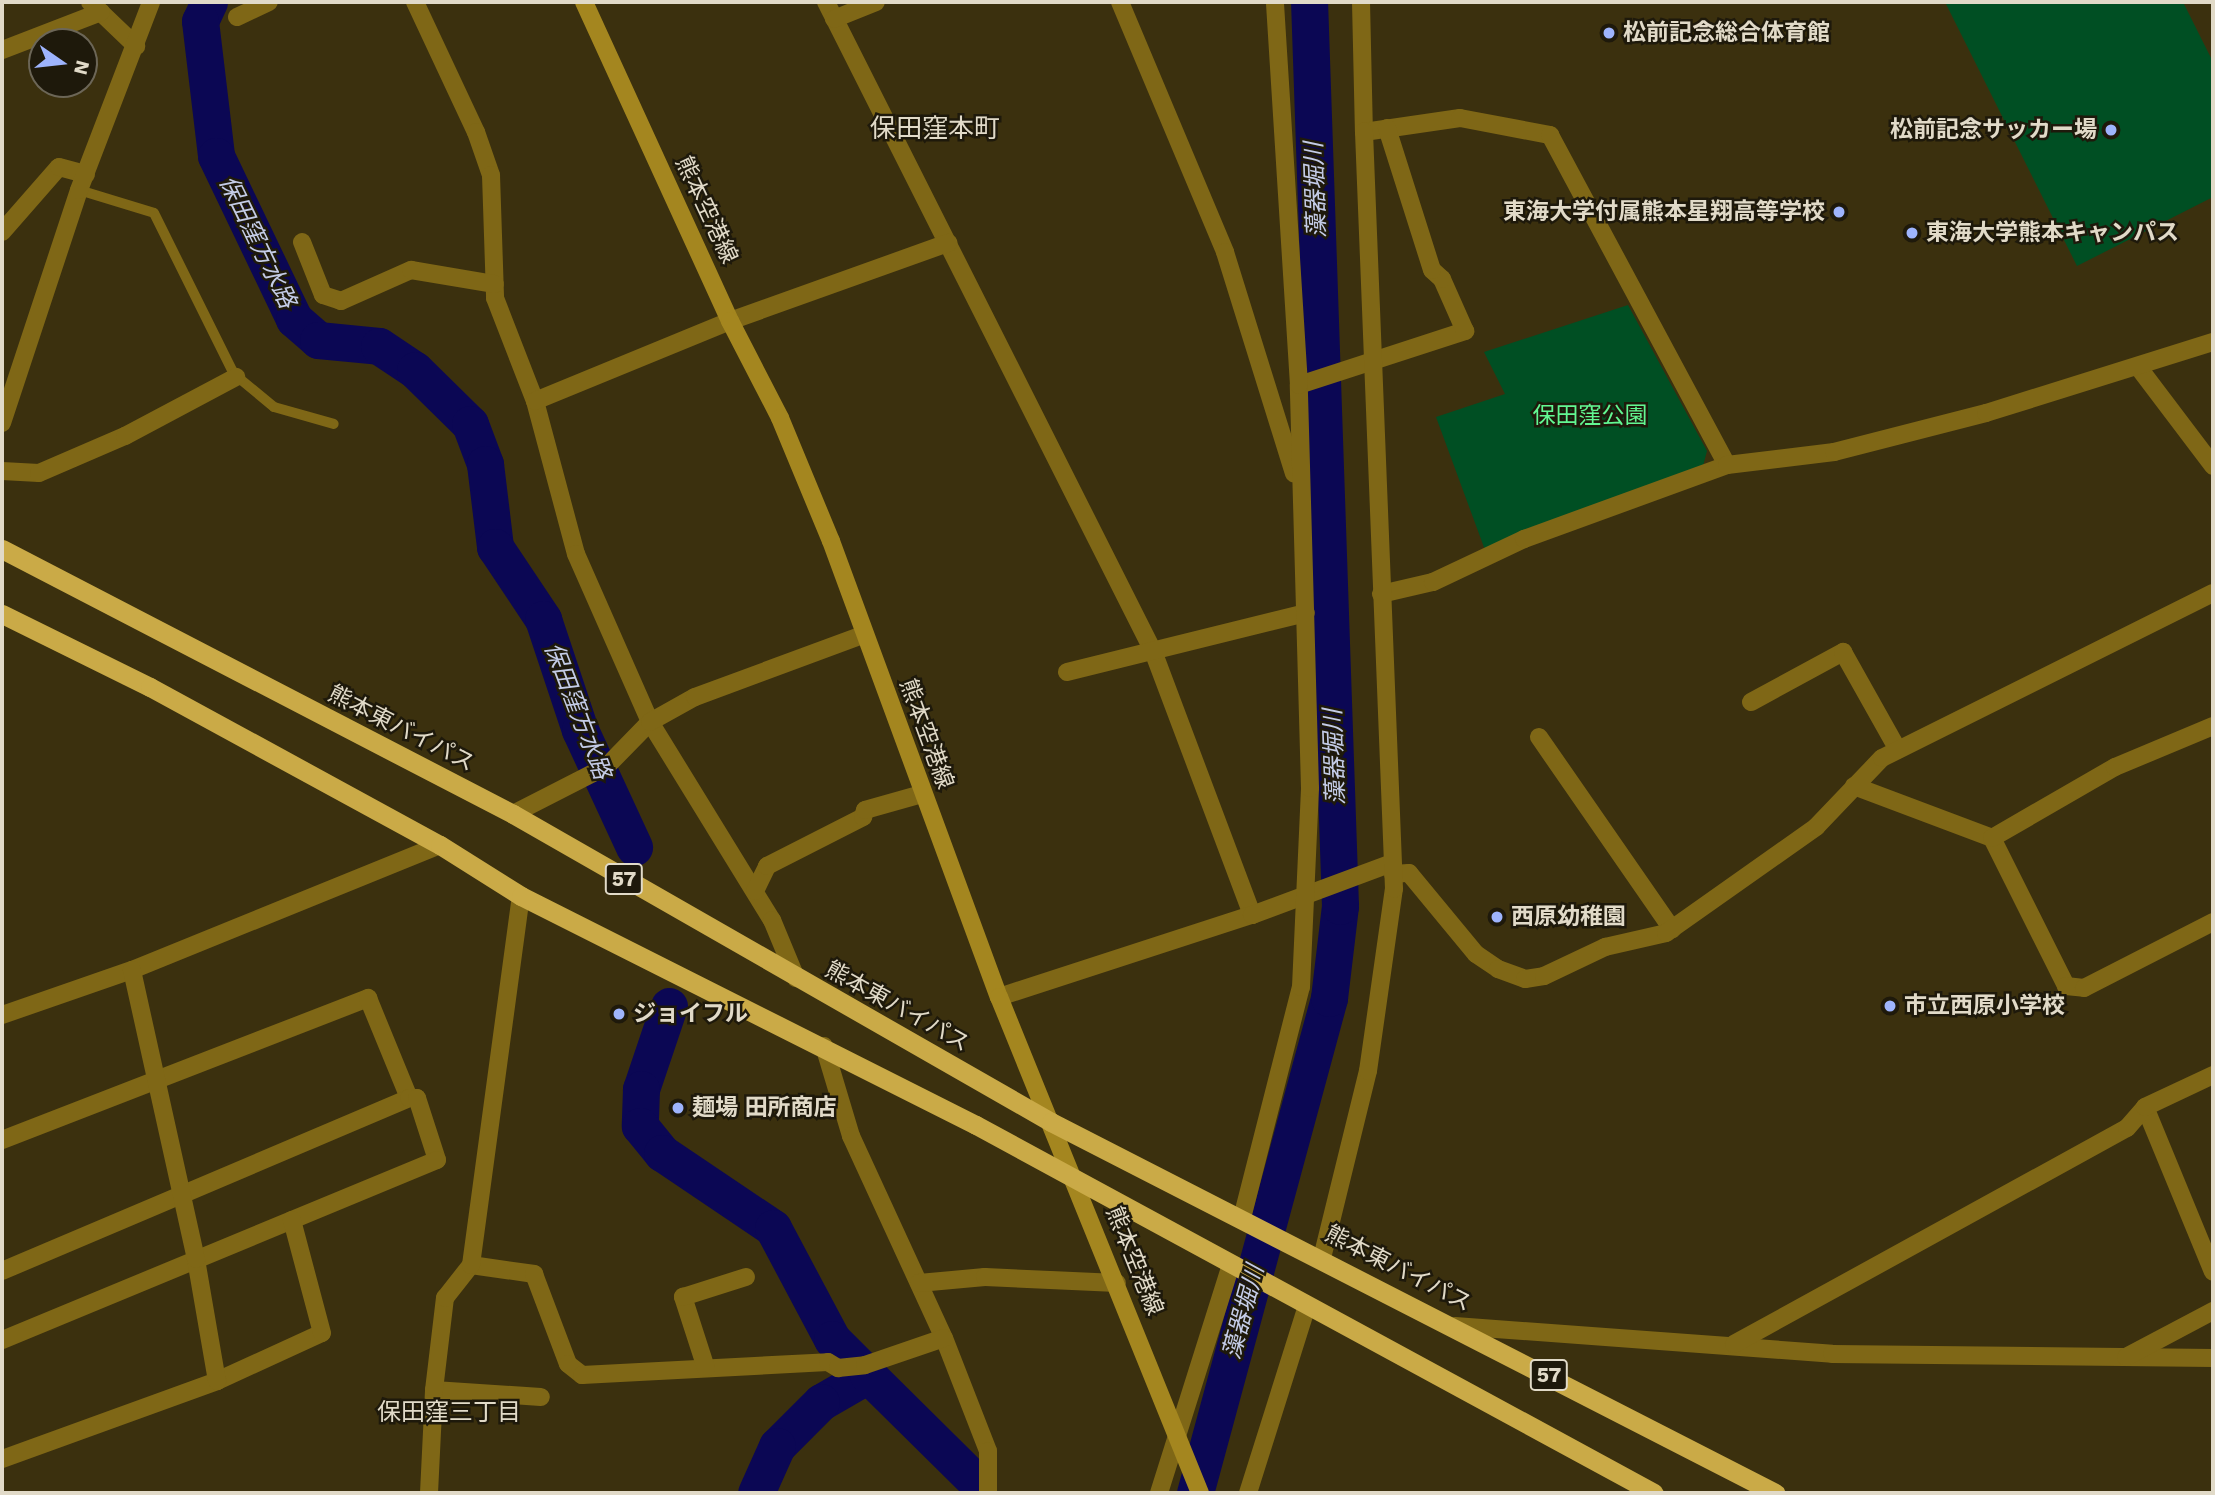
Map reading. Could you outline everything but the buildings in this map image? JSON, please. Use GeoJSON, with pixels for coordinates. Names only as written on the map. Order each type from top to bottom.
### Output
{"type":"FeatureCollection","features":[{"type":"Feature","properties":{"kind":"highway","name":"熊本東バイパス"},"geometry":{"type":"LineString","coordinates":[[2,550],[513,814],[1051,1122],[1455,1326],[1774,1493]]}},
{"type":"Feature","properties":{"kind":"highway","name":"57"},"geometry":{"type":"LineString","coordinates":[[2,614],[150,687],[440,845],[521,896],[824,1046],[1075,1178],[1654,1493]]}},
{"type":"Feature","properties":{"kind":"main road","name":"熊本空港線"},"geometry":{"type":"LineString","coordinates":[[584,2],[730,321],[780,418],[831,541],[863,635],[999,998],[1075,1178],[1200,1493]]}},
{"type":"Feature","properties":{"kind":"street"},"geometry":{"type":"LineString","coordinates":[[2,423],[83,182],[151,2]]}},
{"type":"Feature","properties":{"kind":"street"},"geometry":{"type":"LineString","coordinates":[[237,17],[269,2]]}},
{"type":"Feature","properties":{"kind":"street"},"geometry":{"type":"LineString","coordinates":[[415,2],[476,132],[491,175],[495,298],[535,401],[576,554],[650,723],[755,891],[796,978]]}},
{"type":"Feature","properties":{"kind":"street"},"geometry":{"type":"LineString","coordinates":[[826,2],[1153,651],[1252,915]]}},
{"type":"Feature","properties":{"kind":"street"},"geometry":{"type":"LineString","coordinates":[[834,19],[876,2]]}},
{"type":"Feature","properties":{"kind":"street"},"geometry":{"type":"LineString","coordinates":[[1120,2],[1225,252],[1301,495]]}},
{"type":"Feature","properties":{"kind":"street"},"geometry":{"type":"LineString","coordinates":[[1242,1217],[1301,987],[1309,892],[1310,788],[1301,495],[1305,383],[1275,2]]}},
{"type":"Feature","properties":{"kind":"street"},"geometry":{"type":"LineString","coordinates":[[1322,1258],[1368,1071],[1391,922],[1392,868],[1361,2]]}},
{"type":"Feature","properties":{"kind":"street"},"geometry":{"type":"LineString","coordinates":[[2,50],[96,7],[135,46]]}},
{"type":"Feature","properties":{"kind":"street"},"geometry":{"type":"LineString","coordinates":[[1364,132],[1460,118],[1549,135],[1727,465]]}},
{"type":"Feature","properties":{"kind":"street"},"geometry":{"type":"LineString","coordinates":[[1305,383],[1374,363],[1465,331],[1442,279],[1432,270],[1387,128]]}},
{"type":"Feature","properties":{"kind":"street"},"geometry":{"type":"LineString","coordinates":[[2,232],[60,167],[83,182]]}},
{"type":"Feature","properties":{"kind":"street"},"geometry":{"type":"LineString","coordinates":[[302,242],[323,295],[341,301],[411,270],[495,284]]}},
{"type":"Feature","properties":{"kind":"street"},"geometry":{"type":"LineString","coordinates":[[535,401],[730,321],[948,243]]}},
{"type":"Feature","properties":{"kind":"street"},"geometry":{"type":"LineString","coordinates":[[1381,594],[1433,582],[1524,539],[1727,465],[1834,452],[2139,368],[2213,342]]}},
{"type":"Feature","properties":{"kind":"street"},"geometry":{"type":"LineString","coordinates":[[2139,368],[2213,466]]}},
{"type":"Feature","properties":{"kind":"street"},"geometry":{"type":"LineString","coordinates":[[2,471],[39,473],[125,436],[236,377]]}},
{"type":"Feature","properties":{"kind":"street"},"geometry":{"type":"LineString","coordinates":[[999,998],[1252,915],[1309,892],[1392,868],[1409,873],[1476,954],[1525,979],[1544,976],[1605,947],[1672,929],[1816,827],[1882,758],[2213,593]]}},
{"type":"Feature","properties":{"kind":"street"},"geometry":{"type":"LineString","coordinates":[[1067,672],[1306,613]]}},
{"type":"Feature","properties":{"kind":"street"},"geometry":{"type":"LineString","coordinates":[[513,814],[607,766],[650,723],[695,697],[863,635]]}},
{"type":"Feature","properties":{"kind":"street"},"geometry":{"type":"LineString","coordinates":[[1751,702],[1843,652],[1898,750]]}},
{"type":"Feature","properties":{"kind":"street"},"geometry":{"type":"LineString","coordinates":[[1992,838],[2115,767],[2213,726]]}},
{"type":"Feature","properties":{"kind":"street"},"geometry":{"type":"LineString","coordinates":[[1539,737],[1672,929]]}},
{"type":"Feature","properties":{"kind":"street"},"geometry":{"type":"LineString","coordinates":[[1854,786],[1992,838],[2066,986],[2084,988],[2213,922]]}},
{"type":"Feature","properties":{"kind":"street"},"geometry":{"type":"LineString","coordinates":[[755,891],[767,866],[863,817],[865,810],[922,794]]}},
{"type":"Feature","properties":{"kind":"street"},"geometry":{"type":"LineString","coordinates":[[2,1015],[132,970],[440,845]]}},
{"type":"Feature","properties":{"kind":"street"},"geometry":{"type":"LineString","coordinates":[[429,1493],[434,1390],[445,1298],[471,1265],[521,896]]}},
{"type":"Feature","properties":{"kind":"street"},"geometry":{"type":"LineString","coordinates":[[132,970],[196,1259],[218,1381]]}},
{"type":"Feature","properties":{"kind":"street"},"geometry":{"type":"LineString","coordinates":[[2,1140],[368,998],[409,1098]]}},
{"type":"Feature","properties":{"kind":"street"},"geometry":{"type":"LineString","coordinates":[[824,1046],[851,1136],[944,1338],[988,1451],[988,1493]]}},
{"type":"Feature","properties":{"kind":"street"},"geometry":{"type":"LineString","coordinates":[[1734,1344],[2127,1128],[2145,1107],[2213,1075]]}},
{"type":"Feature","properties":{"kind":"street"},"geometry":{"type":"LineString","coordinates":[[2,1270],[409,1098],[417,1098],[437,1160],[2,1340]]}},
{"type":"Feature","properties":{"kind":"street"},"geometry":{"type":"LineString","coordinates":[[2145,1107],[2213,1272]]}},
{"type":"Feature","properties":{"kind":"street"},"geometry":{"type":"LineString","coordinates":[[2,1459],[218,1381],[322,1333],[292,1220]]}},
{"type":"Feature","properties":{"kind":"street"},"geometry":{"type":"LineString","coordinates":[[1159,1493],[1179,1440],[1231,1264]]}},
{"type":"Feature","properties":{"kind":"street"},"geometry":{"type":"LineString","coordinates":[[471,1265],[534,1275],[568,1364],[582,1375],[828,1362],[838,1368],[865,1365],[944,1338]]}},
{"type":"Feature","properties":{"kind":"street"},"geometry":{"type":"LineString","coordinates":[[706,1368],[684,1297],[746,1277]]}},
{"type":"Feature","properties":{"kind":"street"},"geometry":{"type":"LineString","coordinates":[[919,1283],[985,1277],[1117,1283]]}},
{"type":"Feature","properties":{"kind":"street"},"geometry":{"type":"LineString","coordinates":[[1248,1493],[1307,1306]]}},
{"type":"Feature","properties":{"kind":"street"},"geometry":{"type":"LineString","coordinates":[[2123,1358],[2213,1311]]}},
{"type":"Feature","properties":{"kind":"street"},"geometry":{"type":"LineString","coordinates":[[1455,1326],[1734,1344],[1832,1354],[2213,1358]]}},
{"type":"Feature","properties":{"kind":"street"},"geometry":{"type":"LineString","coordinates":[[434,1390],[541,1397]]}},
{"type":"Feature","properties":{"kind":"lane"},"geometry":{"type":"LineString","coordinates":[[83,182],[154,213],[236,377],[274,407],[334,424]]}},
{"type":"Feature","properties":{"kind":"green space","name":"松前記念サッカー場"},"geometry":{"type":"Polygon","coordinates":[[[1945,2],[2183,2],[2213,62],[2213,197],[2077,266],[1945,2]]]}},
{"type":"Feature","properties":{"kind":"green space","name":"保田窪公園"},"geometry":{"type":"Polygon","coordinates":[[[1628,305],[1707,451],[1703,466],[1485,550],[1436,417],[1505,394],[1484,352],[1628,305]]]}},
{"type":"Feature","properties":{"kind":"waterway","name":"保田窪方水路"},"geometry":{"type":"LineString","coordinates":[[209,2],[200,21],[216,156],[294,319],[318,340],[379,346],[415,370],[470,424],[485,464],[495,547],[543,619],[580,730],[634,847]]}},
{"type":"Feature","properties":{"kind":"waterway","name":"藻器堀川"},"geometry":{"type":"LineString","coordinates":[[1195,1493],[1329,998],[1340,906],[1309,2]]}},
{"type":"Feature","properties":{"kind":"waterway","name":"保田窪方水路"},"geometry":{"type":"LineString","coordinates":[[669,1006],[641,1089],[640,1126],[662,1153],[773,1228],[832,1339],[868,1375],[821,1402],[777,1446],[756,1493]]}},
{"type":"Feature","properties":{"kind":"waterway"},"geometry":{"type":"LineString","coordinates":[[868,1375],[975,1481]]}},
{"type":"Feature","properties":{"kind":"place","name":"松前記念総合体育館"},"geometry":{"type":"Point","coordinates":[1609,33]}},
{"type":"Feature","properties":{"kind":"place","name":"松前記念サッカー場"},"geometry":{"type":"Point","coordinates":[2111,130]}},
{"type":"Feature","properties":{"kind":"place","name":"東海大学付属熊本星翔高等学校"},"geometry":{"type":"Point","coordinates":[1839,212]}},
{"type":"Feature","properties":{"kind":"place","name":"東海大学熊本キャンパス"},"geometry":{"type":"Point","coordinates":[1912,233]}},
{"type":"Feature","properties":{"kind":"place","name":"西原幼稚園"},"geometry":{"type":"Point","coordinates":[1497,917]}},
{"type":"Feature","properties":{"kind":"place","name":"市立西原小学校"},"geometry":{"type":"Point","coordinates":[1890,1006]}},
{"type":"Feature","properties":{"kind":"place","name":"ジョイフル"},"geometry":{"type":"Point","coordinates":[619,1014]}},
{"type":"Feature","properties":{"kind":"place","name":"麺場 田所商店"},"geometry":{"type":"Point","coordinates":[678,1108]}},
{"type":"Feature","properties":{"kind":"district","name":"保田窪本町"},"geometry":{"type":"Point","coordinates":[935,129]}},
{"type":"Feature","properties":{"kind":"district","name":"保田窪三丁目"},"geometry":{"type":"Point","coordinates":[449,1413]}}]}
